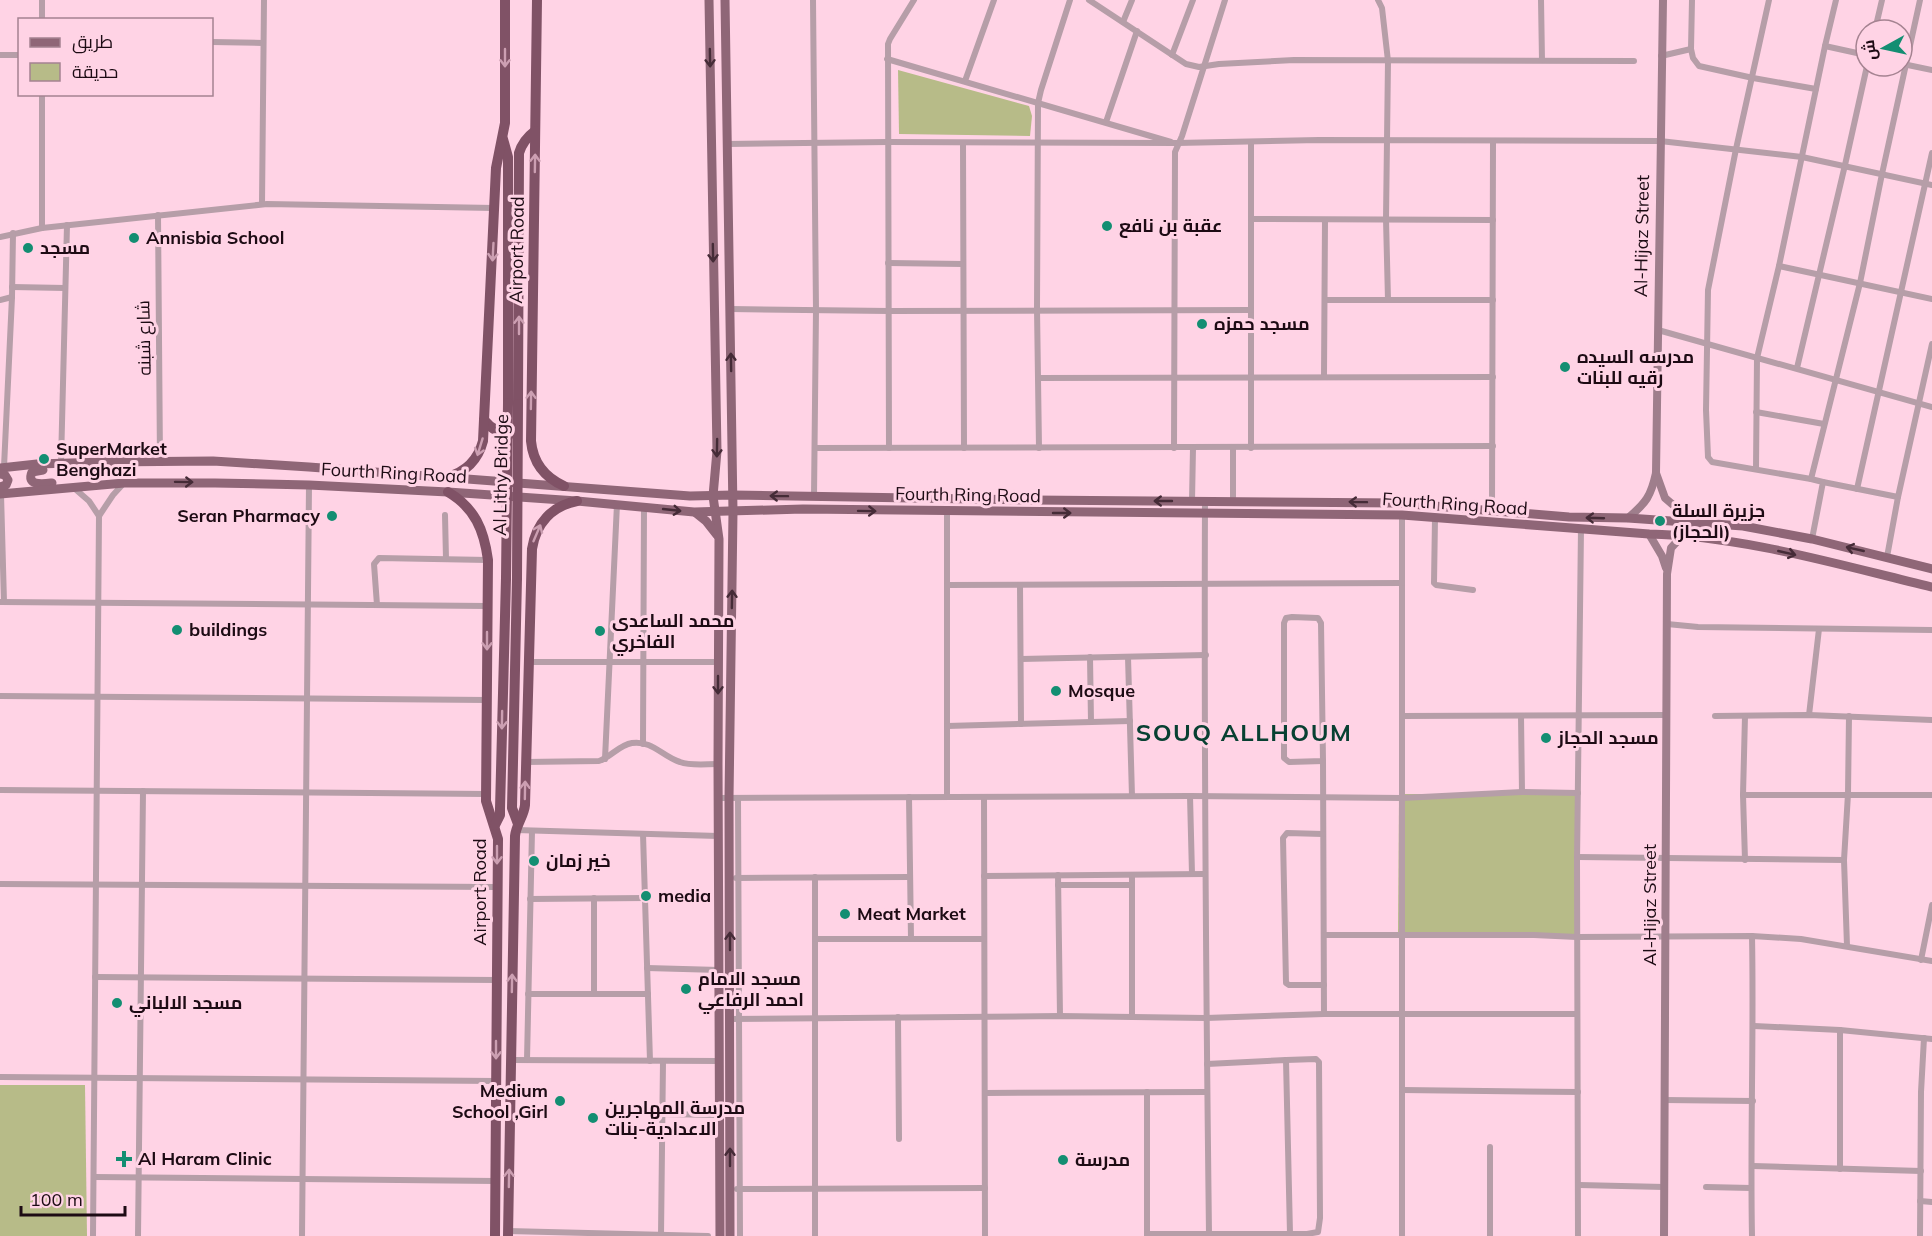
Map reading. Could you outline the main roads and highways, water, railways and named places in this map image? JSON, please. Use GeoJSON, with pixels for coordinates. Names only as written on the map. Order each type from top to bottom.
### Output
{"type":"FeatureCollection","features":[{"type":"Feature","properties":{"kind":"highway","name":"Airport Road"},"geometry":{"type":"LineString","coordinates":[[447,477],[468,468],[478,456],[483,441],[497,160],[505,123],[505,0]]}},
{"type":"Feature","properties":{"kind":"highway","name":"Airport Road"},"geometry":{"type":"LineString","coordinates":[[537,0],[530,425],[535,460],[547,476],[564,486]]}},
{"type":"Feature","properties":{"kind":"highway","name":"Al Lithy Bridge"},"geometry":{"type":"LineString","coordinates":[[517,827],[512,808],[519,404],[519,153],[522,144],[535,131]]}},
{"type":"Feature","properties":{"kind":"highway","name":"Al Lithy Bridge"},"geometry":{"type":"LineString","coordinates":[[495,825],[500,815],[507,473],[508,157],[503,139]]}},
{"type":"Feature","properties":{"kind":"highway"},"geometry":{"type":"LineString","coordinates":[[484,420],[494,430],[507,434],[520,432],[530,425]]}},
{"type":"Feature","properties":{"kind":"highway","name":"Airport Road"},"geometry":{"type":"LineString","coordinates":[[448,492],[465,504],[477,520],[485,538],[488,560],[486,794],[487,807],[498,839],[495,1236]]}},
{"type":"Feature","properties":{"kind":"highway","name":"Airport Road"},"geometry":{"type":"LineString","coordinates":[[508,1234],[510,1060],[517,827],[524,810],[531,562],[533,541],[543,520],[555,509],[577,501]]}},
{"type":"Feature","properties":{"kind":"highway"},"geometry":{"type":"LineString","coordinates":[[488,560],[500,553],[513,552],[531,562]]}},
{"type":"Feature","properties":{"kind":"main road"},"geometry":{"type":"LineString","coordinates":[[709,0],[717,451],[713,496],[719,539],[717,764],[720,1236]]}},
{"type":"Feature","properties":{"kind":"main road"},"geometry":{"type":"LineString","coordinates":[[725,0],[733,495],[735,878],[735,1189],[730,1236]]}},
{"type":"Feature","properties":{"kind":"main road","name":"Al-Hijaz Street"},"geometry":{"type":"LineString","coordinates":[[1628,518],[1649,498],[1656,472],[1659,141],[1663,0]]}},
{"type":"Feature","properties":{"kind":"main road"},"geometry":{"type":"LineString","coordinates":[[713,202],[728,202]]}},
{"type":"Feature","properties":{"kind":"main road","name":"Fourth Ring Road"},"geometry":{"type":"LineString","coordinates":[[2,469],[61,463],[213,461],[690,496],[1398,503],[1569,517],[1628,518],[1743,526],[1812,539],[1932,569]]}},
{"type":"Feature","properties":{"kind":"main road"},"geometry":{"type":"LineString","coordinates":[[105,484],[94,479],[36,484],[31,481],[30,475],[34,470],[96,468],[113,462]]}},
{"type":"Feature","properties":{"kind":"main road"},"geometry":{"type":"LineString","coordinates":[[0,492],[8,480],[2,469]]}},
{"type":"Feature","properties":{"kind":"main road","name":"Al-Hijaz Street"},"geometry":{"type":"LineString","coordinates":[[1656,472],[1665,498],[1699,522]]}},
{"type":"Feature","properties":{"kind":"main road","name":"Fourth Ring Road"},"geometry":{"type":"LineString","coordinates":[[0,492],[159,482],[309,485],[448,492],[714,513],[803,509],[1402,515],[1683,535],[1779,551],[1932,587]]}},
{"type":"Feature","properties":{"kind":"main road"},"geometry":{"type":"LineString","coordinates":[[733,537],[741,519],[752,511]]}},
{"type":"Feature","properties":{"kind":"main road"},"geometry":{"type":"LineString","coordinates":[[694,512],[706,520],[719,539]]}},
{"type":"Feature","properties":{"kind":"main road","name":"Al-Hijaz Street"},"geometry":{"type":"LineString","coordinates":[[1649,534],[1662,556],[1667,574]]}},
{"type":"Feature","properties":{"kind":"main road","name":"Al-Hijaz Street"},"geometry":{"type":"LineString","coordinates":[[1664,1236],[1667,574],[1671,548],[1683,535]]}},
{"type":"Feature","properties":{"kind":"place","name":"عقبة بن نافع"},"geometry":{"type":"Point","coordinates":[1107,226]}},
{"type":"Feature","properties":{"kind":"place","name":"Annisbia School"},"geometry":{"type":"Point","coordinates":[134,238]}},
{"type":"Feature","properties":{"kind":"place","name":"مسجد"},"geometry":{"type":"Point","coordinates":[28,248]}},
{"type":"Feature","properties":{"kind":"place","name":"مسجد حمزه"},"geometry":{"type":"Point","coordinates":[1202,324]}},
{"type":"Feature","properties":{"kind":"place","name":"مدرسه السيده رقيه للبنات"},"geometry":{"type":"Point","coordinates":[1565,367]}},
{"type":"Feature","properties":{"kind":"place","name":"SuperMarket Benghazi"},"geometry":{"type":"Point","coordinates":[44,459]}},
{"type":"Feature","properties":{"kind":"place","name":"Seran Pharmacy"},"geometry":{"type":"Point","coordinates":[332,516]}},
{"type":"Feature","properties":{"kind":"place","name":"جزيرة السلة (الحجاز)"},"geometry":{"type":"Point","coordinates":[1660,521]}},
{"type":"Feature","properties":{"kind":"place","name":"buildings"},"geometry":{"type":"Point","coordinates":[177,630]}},
{"type":"Feature","properties":{"kind":"place","name":"محمد الساعدى الفاخري"},"geometry":{"type":"Point","coordinates":[600,631]}},
{"type":"Feature","properties":{"kind":"place","name":"Mosque"},"geometry":{"type":"Point","coordinates":[1056,691]}},
{"type":"Feature","properties":{"kind":"place","name":"مسجد الحجاز"},"geometry":{"type":"Point","coordinates":[1546,738]}},
{"type":"Feature","properties":{"kind":"place","name":"خير زمان"},"geometry":{"type":"Point","coordinates":[534,861]}},
{"type":"Feature","properties":{"kind":"place","name":"media"},"geometry":{"type":"Point","coordinates":[646,896]}},
{"type":"Feature","properties":{"kind":"place","name":"Meat Market"},"geometry":{"type":"Point","coordinates":[845,914]}},
{"type":"Feature","properties":{"kind":"place","name":"مسجد الامام احمد الرفاعي"},"geometry":{"type":"Point","coordinates":[686,989]}},
{"type":"Feature","properties":{"kind":"place","name":"مسجد الالباني"},"geometry":{"type":"Point","coordinates":[117,1003]}},
{"type":"Feature","properties":{"kind":"place","name":"Medium School ,Girl"},"geometry":{"type":"Point","coordinates":[560,1101]}},
{"type":"Feature","properties":{"kind":"place","name":"مدرسة المهاجرين الاعدادية-بنات"},"geometry":{"type":"Point","coordinates":[593,1118]}},
{"type":"Feature","properties":{"kind":"place","name":"Al Haram Clinic"},"geometry":{"type":"Point","coordinates":[124,1159]}},
{"type":"Feature","properties":{"kind":"place","name":"مدرسة"},"geometry":{"type":"Point","coordinates":[1063,1160]}},
{"type":"Feature","properties":{"kind":"district","name":"SOUQ ALLHOUM"},"geometry":{"type":"Point","coordinates":[1244,733]}}]}
